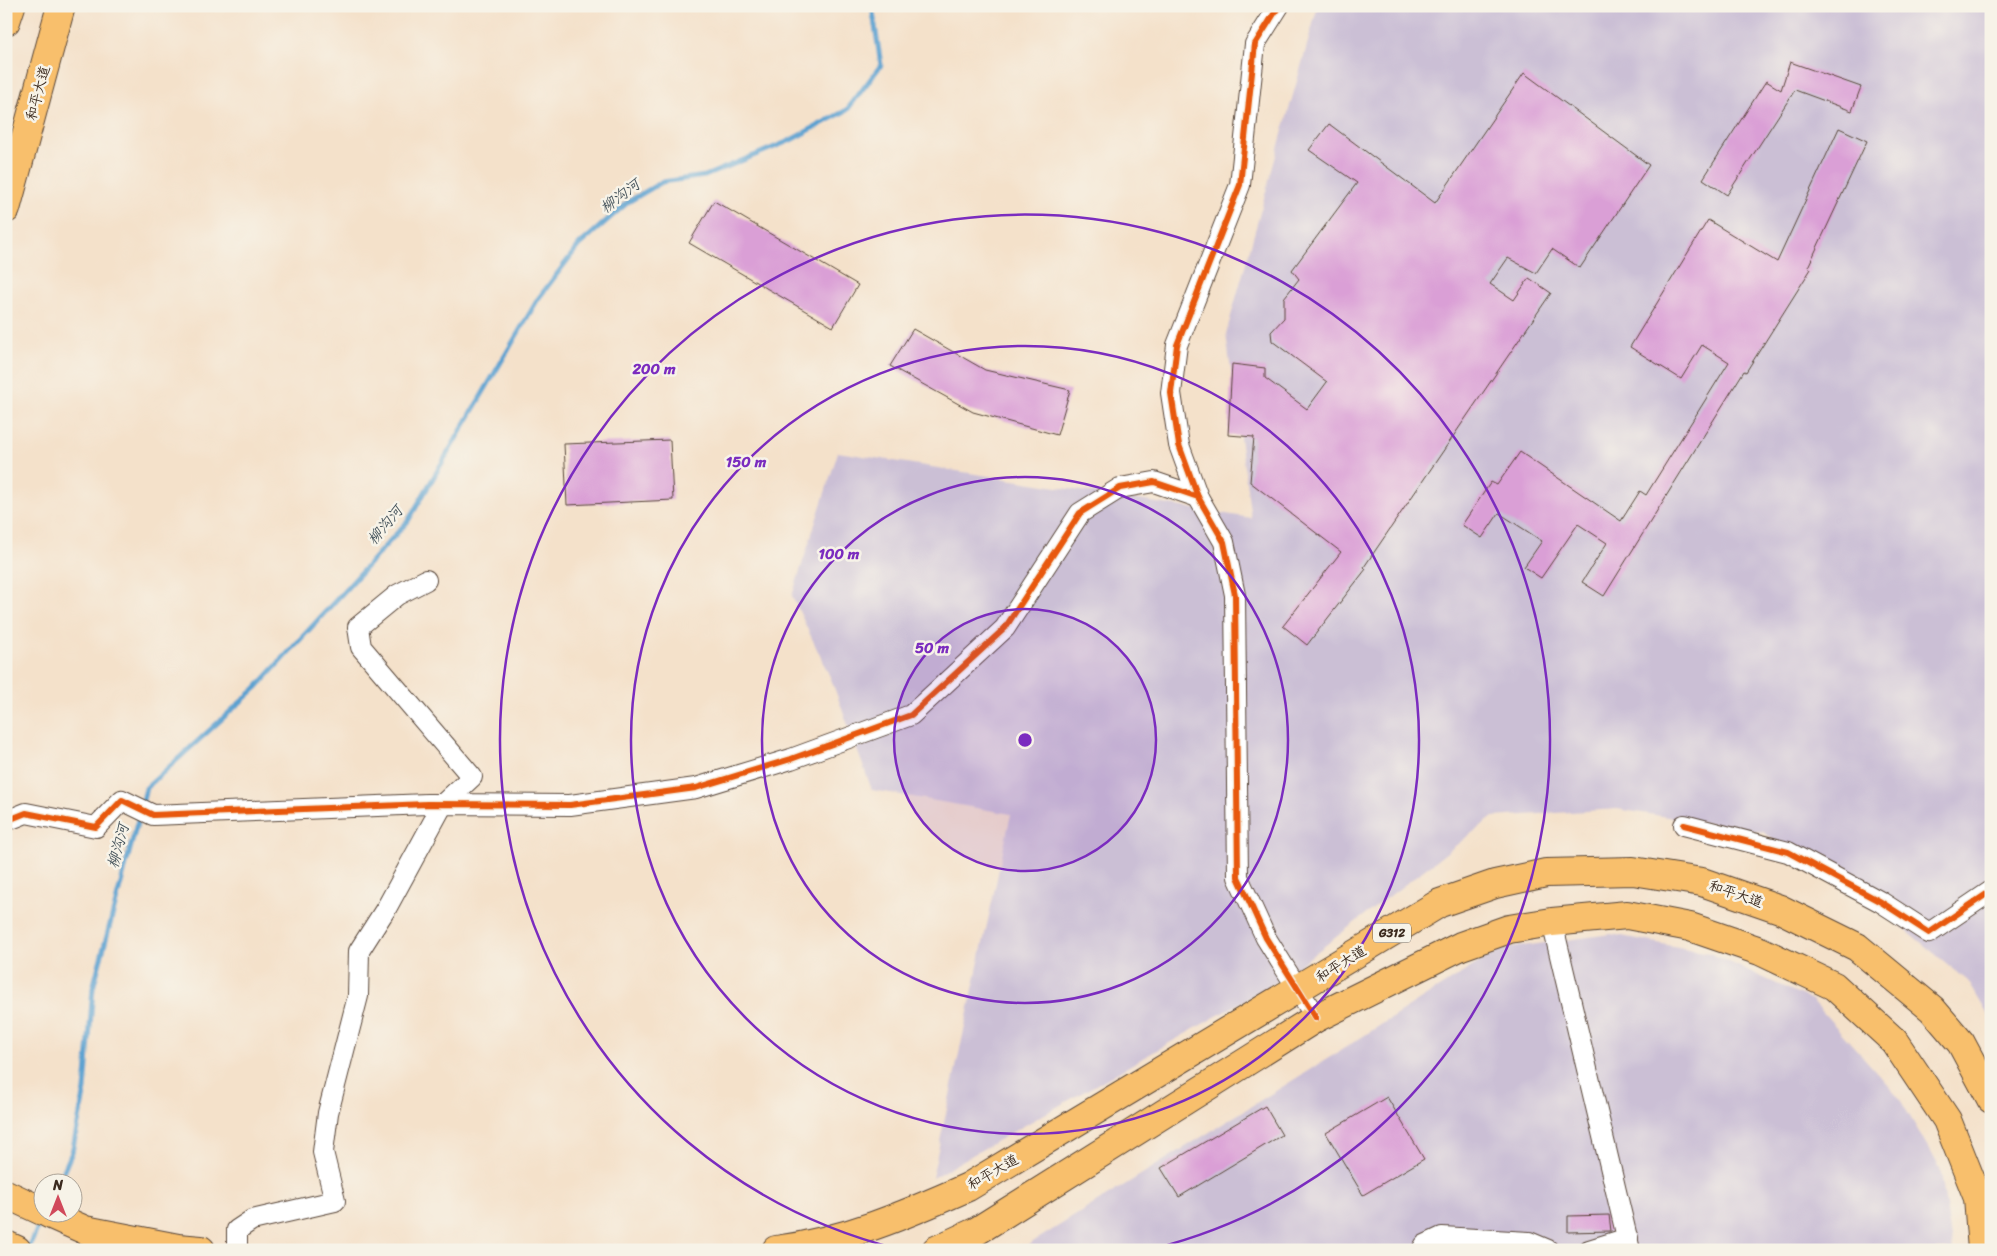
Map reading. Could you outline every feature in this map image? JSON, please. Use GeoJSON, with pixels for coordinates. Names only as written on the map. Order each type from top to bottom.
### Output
{"type":"FeatureCollection","features":[{"type":"Feature","properties":{"kind":"highway"},"geometry":{"type":"LineString","coordinates":[[6,21],[11,6]]}},
{"type":"Feature","properties":{"kind":"highway","name":"和平大道"},"geometry":{"type":"LineString","coordinates":[[6,209],[61,6]]}},
{"type":"Feature","properties":{"kind":"highway","name":"和平大道"},"geometry":{"type":"LineString","coordinates":[[776,1250],[812,1245],[890,1221],[968,1187],[1440,904],[1495,884],[1546,873],[1643,873],[1702,882],[1780,909],[1857,947],[1932,1009],[1961,1043],[1991,1099]]}},
{"type":"Feature","properties":{"kind":"highway"},"geometry":{"type":"LineString","coordinates":[[936,1250],[977,1231],[1316,1018],[1461,946],[1509,929],[1552,922],[1627,916],[1690,927],[1760,951],[1834,986],[1894,1040],[1947,1120],[1978,1198],[1982,1250]]}},
{"type":"Feature","properties":{"kind":"highway"},"geometry":{"type":"LineString","coordinates":[[6,1194],[32,1206]]}},
{"type":"Feature","properties":{"kind":"highway"},"geometry":{"type":"LineString","coordinates":[[72,1224],[86,1230],[127,1239],[201,1250]]}},
{"type":"Feature","properties":{"kind":"highway"},"geometry":{"type":"LineString","coordinates":[[6,1245],[17,1250]]}},
{"type":"Feature","properties":{"kind":"street"},"geometry":{"type":"LineString","coordinates":[[1279,6],[1255,44],[1240,186],[1177,345],[1171,393],[1179,445],[1198,496],[1224,542],[1235,595],[1238,877],[1266,938],[1316,1018]]}},
{"type":"Feature","properties":{"kind":"street"},"geometry":{"type":"LineString","coordinates":[[6,820],[26,813],[96,827],[122,800],[151,814],[443,804],[570,805],[696,788],[790,759],[911,716],[1005,628],[1080,513],[1120,488],[1154,482],[1198,496]]}},
{"type":"Feature","properties":{"kind":"street"},"geometry":{"type":"LineString","coordinates":[[237,1250],[237,1230],[252,1220],[335,1201],[323,1152],[328,1113],[358,996],[359,951],[387,907],[443,804],[472,777],[376,667],[361,647],[358,627],[397,595],[426,580]]}},
{"type":"Feature","properties":{"kind":"street"},"geometry":{"type":"LineString","coordinates":[[1684,825],[1788,852],[1881,902],[1929,933],[1991,891]]}},
{"type":"Feature","properties":{"kind":"street"},"geometry":{"type":"LineString","coordinates":[[1552,922],[1629,1244],[1589,1250]]}},
{"type":"Feature","properties":{"kind":"street"},"geometry":{"type":"LineString","coordinates":[[1422,1250],[1425,1246],[1442,1237],[1529,1242],[1548,1250]]}},
{"type":"Feature","properties":{"kind":"shaded area"},"geometry":{"type":"Polygon","coordinates":[[[1318,6],[1991,6],[1991,1020],[1968,981],[1874,904],[1763,832],[1617,809],[1493,817],[1280,980],[932,1178],[1011,814],[872,790],[831,679],[792,596],[838,452],[1251,518],[1226,334],[1318,6]]]}},
{"type":"Feature","properties":{"kind":"shaded area"},"geometry":{"type":"Polygon","coordinates":[[[1611,934],[1709,953],[1812,1000],[1898,1096],[1940,1168],[1953,1250],[1020,1250],[1500,949],[1611,934]]]}},
{"type":"Feature","properties":{"kind":"building"},"geometry":{"type":"Polygon","coordinates":[[[1790,62],[1861,87],[1852,111],[1795,90],[1727,195],[1703,179],[1766,81],[1781,90],[1790,62]]]}},
{"type":"Feature","properties":{"kind":"building"},"geometry":{"type":"Polygon","coordinates":[[[1524,73],[1649,165],[1580,268],[1552,249],[1536,273],[1508,258],[1490,284],[1514,300],[1529,278],[1551,293],[1364,567],[1366,569],[1307,645],[1283,626],[1341,552],[1250,482],[1254,437],[1228,435],[1232,364],[1265,368],[1265,378],[1307,409],[1327,382],[1272,341],[1271,332],[1284,318],[1284,298],[1299,279],[1292,270],[1357,183],[1309,150],[1329,124],[1435,203],[1524,73]]]}},
{"type":"Feature","properties":{"kind":"building"},"geometry":{"type":"Polygon","coordinates":[[[1839,128],[1867,141],[1808,267],[1811,269],[1746,372],[1744,371],[1604,596],[1582,582],[1607,543],[1578,524],[1541,578],[1524,567],[1542,541],[1499,513],[1482,538],[1462,525],[1491,482],[1497,485],[1520,452],[1621,521],[1640,491],[1646,495],[1729,362],[1702,345],[1681,379],[1630,347],[1708,220],[1777,262],[1839,128]]]}},
{"type":"Feature","properties":{"kind":"building"},"geometry":{"type":"Polygon","coordinates":[[[714,201],[858,285],[833,327],[689,243],[714,201]]]}},
{"type":"Feature","properties":{"kind":"building"},"geometry":{"type":"Polygon","coordinates":[[[913,329],[985,370],[1070,390],[1057,435],[973,412],[890,366],[913,329]]]}},
{"type":"Feature","properties":{"kind":"building"},"geometry":{"type":"Polygon","coordinates":[[[670,440],[673,500],[567,505],[564,444],[670,440]]]}},
{"type":"Feature","properties":{"kind":"building"},"geometry":{"type":"Polygon","coordinates":[[[1387,1097],[1424,1159],[1363,1195],[1326,1133],[1387,1097]]]}},
{"type":"Feature","properties":{"kind":"building"},"geometry":{"type":"Polygon","coordinates":[[[1265,1106],[1282,1135],[1179,1197],[1161,1168],[1265,1106]]]}},
{"type":"Feature","properties":{"kind":"building"},"geometry":{"type":"Polygon","coordinates":[[[1609,1215],[1611,1231],[1568,1232],[1568,1216],[1609,1215]]]}},
{"type":"Feature","properties":{"kind":"waterway","name":"柳沟河"},"geometry":{"type":"LineString","coordinates":[[142,804],[146,788],[256,688],[408,521],[538,299],[579,245],[628,202],[662,182],[705,176],[789,141],[847,110],[881,65],[872,6]]}},
{"type":"Feature","properties":{"kind":"waterway","name":"柳沟河"},"geometry":{"type":"LineString","coordinates":[[62,1174],[72,1152],[85,1090],[93,988],[140,812]]}},
{"type":"Feature","properties":{"kind":"waterway","name":"柳沟河"},"geometry":{"type":"LineString","coordinates":[[28,1250],[39,1224]]}},
{"type":"Feature","properties":{"kind":"cycle path"},"geometry":{"type":"LineString","coordinates":[[1279,6],[1255,44],[1240,185],[1177,345],[1171,393],[1179,445],[1198,497],[1224,542],[1235,595],[1238,877],[1266,938],[1316,1018]]}},
{"type":"Feature","properties":{"kind":"cycle path"},"geometry":{"type":"LineString","coordinates":[[6,821],[26,813],[96,827],[122,800],[153,815],[427,804],[570,805],[696,788],[791,759],[911,715],[1005,628],[1080,513],[1120,488],[1154,482],[1198,497]]}},
{"type":"Feature","properties":{"kind":"cycle path"},"geometry":{"type":"LineString","coordinates":[[1684,825],[1788,852],[1881,902],[1929,933],[1991,891]]}}]}
